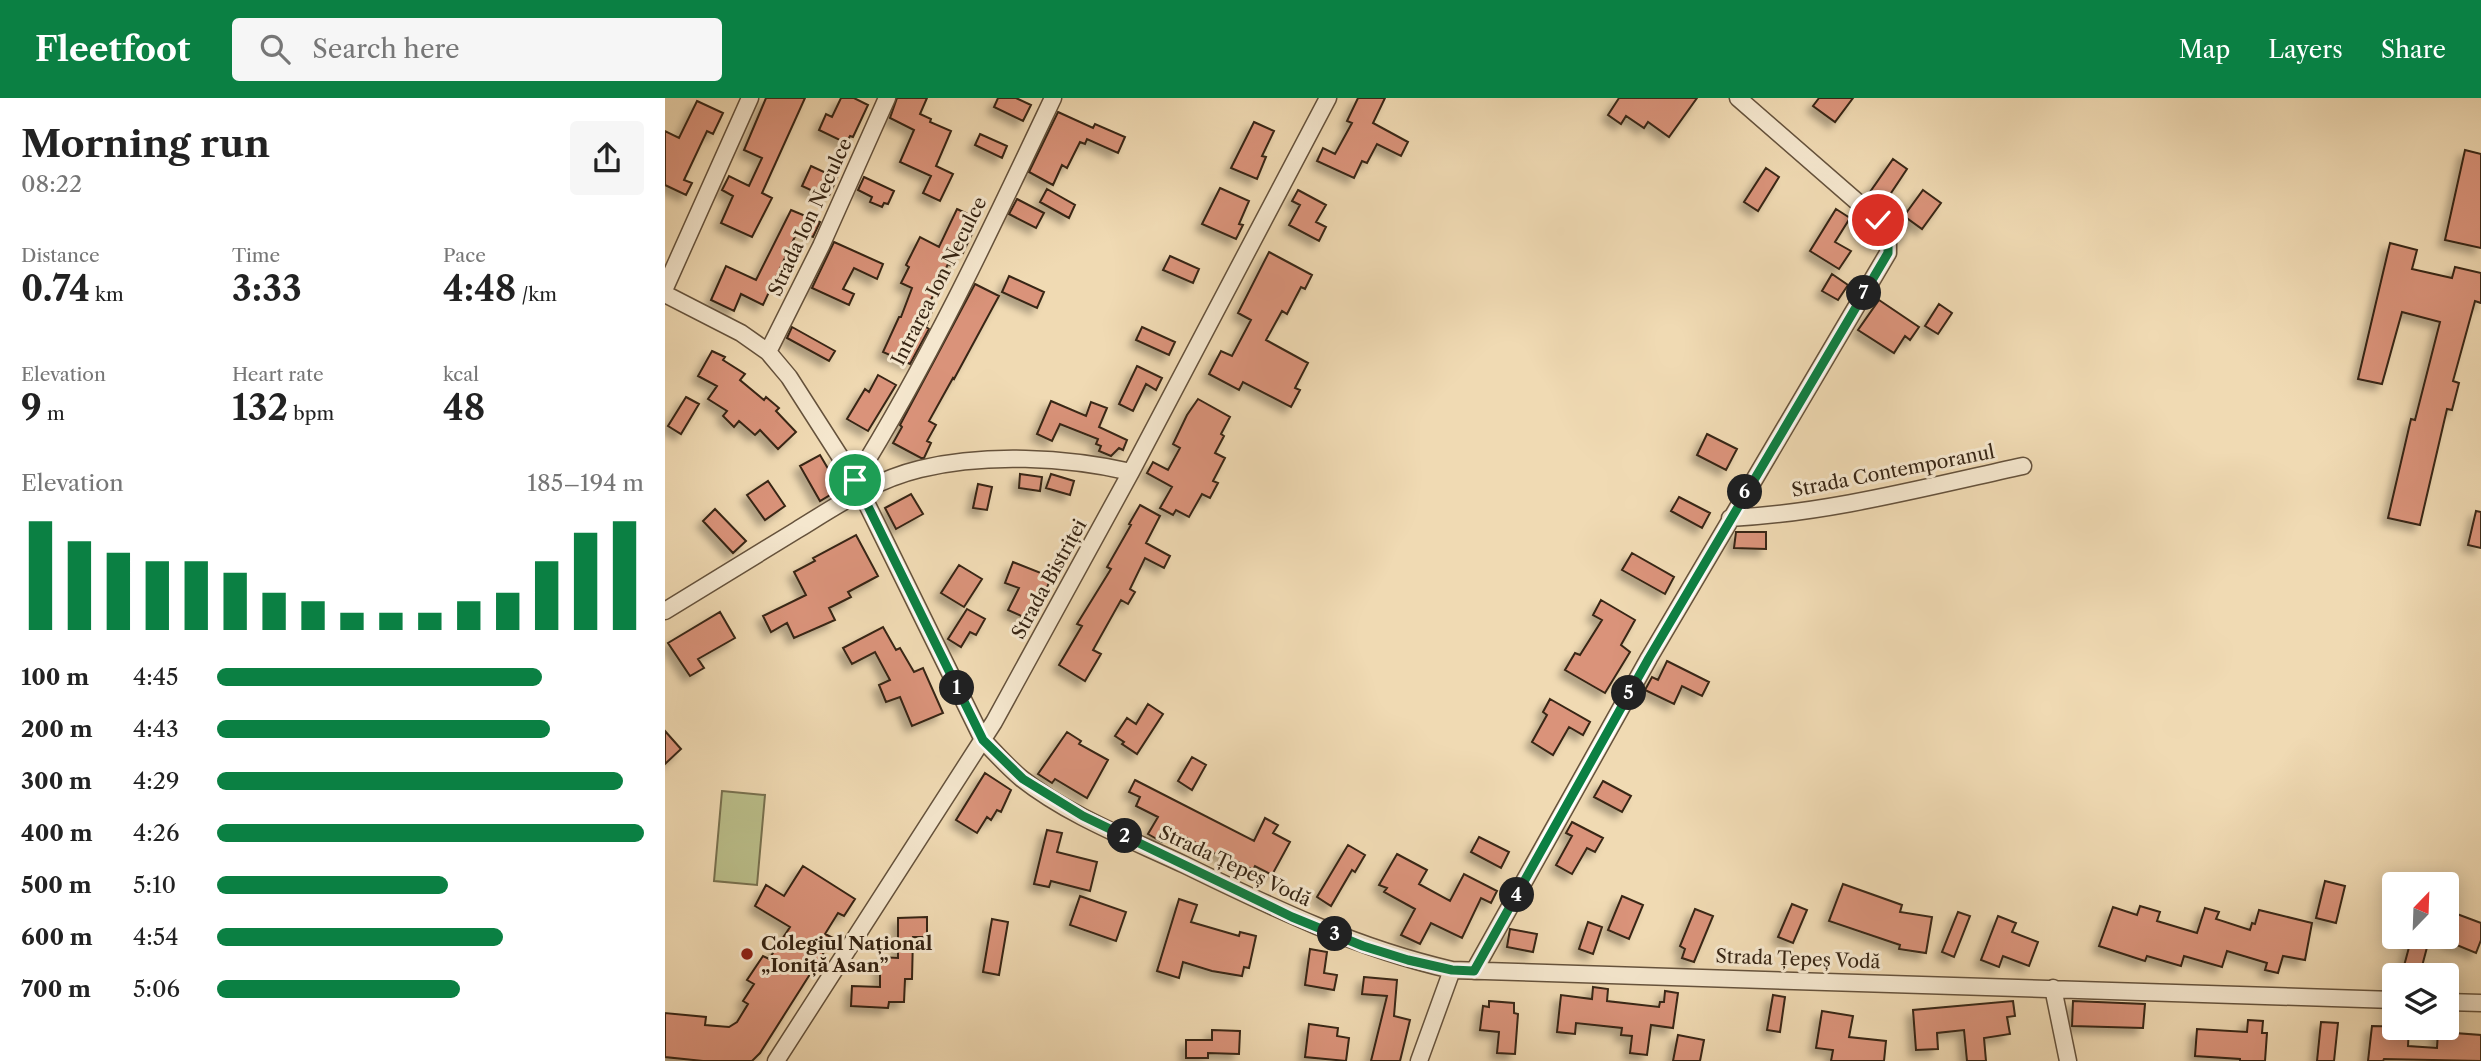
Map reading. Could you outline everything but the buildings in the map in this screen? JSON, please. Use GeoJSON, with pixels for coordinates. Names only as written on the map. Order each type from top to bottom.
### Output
{"type":"FeatureCollection","features":[{"type":"Feature","properties":{"kind":"street"},"geometry":{"type":"LineString","coordinates":[[665,288],[750,98]]}},
{"type":"Feature","properties":{"kind":"street","name":"Strada Ion Neculce"},"geometry":{"type":"LineString","coordinates":[[768,352],[821,246],[887,98]]}},
{"type":"Feature","properties":{"kind":"street","name":"Intrarea Ion Neculce"},"geometry":{"type":"LineString","coordinates":[[858,485],[985,240],[1053,98]]}},
{"type":"Feature","properties":{"kind":"street","name":"Strada Bistriței"},"geometry":{"type":"LineString","coordinates":[[776,1061],[983,740],[1131,472],[1328,98]]}},
{"type":"Feature","properties":{"kind":"street"},"geometry":{"type":"LineString","coordinates":[[1474,971],[1730,518],[1888,253],[1888,237],[1878,220],[1738,98]]}},
{"type":"Feature","properties":{"kind":"street","name":"Strada Țepeș Vodă"},"geometry":{"type":"LineString","coordinates":[[665,294],[741,333],[768,352],[789,377],[858,485],[983,740],[1023,779],[1083,816],[1292,917],[1363,946],[1452,970],[2382,1000]]}},
{"type":"Feature","properties":{"kind":"street"},"geometry":{"type":"LineString","coordinates":[[665,611],[858,485],[920,469],[965,462],[1043,460],[1131,472]]}},
{"type":"Feature","properties":{"kind":"street","name":"Strada Contemporanul"},"geometry":{"type":"LineString","coordinates":[[1730,518],[1769,516],[1849,504],[2023,466]]}},
{"type":"Feature","properties":{"kind":"street"},"geometry":{"type":"LineString","coordinates":[[1419,1061],[1452,970]]}},
{"type":"Feature","properties":{"kind":"street"},"geometry":{"type":"LineString","coordinates":[[2053,988],[2068,1061]]}},
{"type":"Feature","properties":{"kind":"street"},"geometry":{"type":"LineString","coordinates":[[2459,1002],[2481,1003]]}},
{"type":"Feature","properties":{"kind":"green space"},"geometry":{"type":"Polygon","coordinates":[[[722,791],[765,795],[757,885],[714,881],[722,791]]]}},
{"type":"Feature","properties":{"kind":"place","name":"Colegiul Național „Ioniță Asan”"},"geometry":{"type":"Point","coordinates":[747,954]}},
{"type":"Feature","properties":{"kind":"route"},"geometry":{"type":"LineString","coordinates":[[855,480],[983,740],[1023,779],[1083,816],[1292,917],[1363,946],[1408,960],[1452,970],[1474,971],[1649,658],[1888,253],[1888,237],[1878,220]]}}]}
